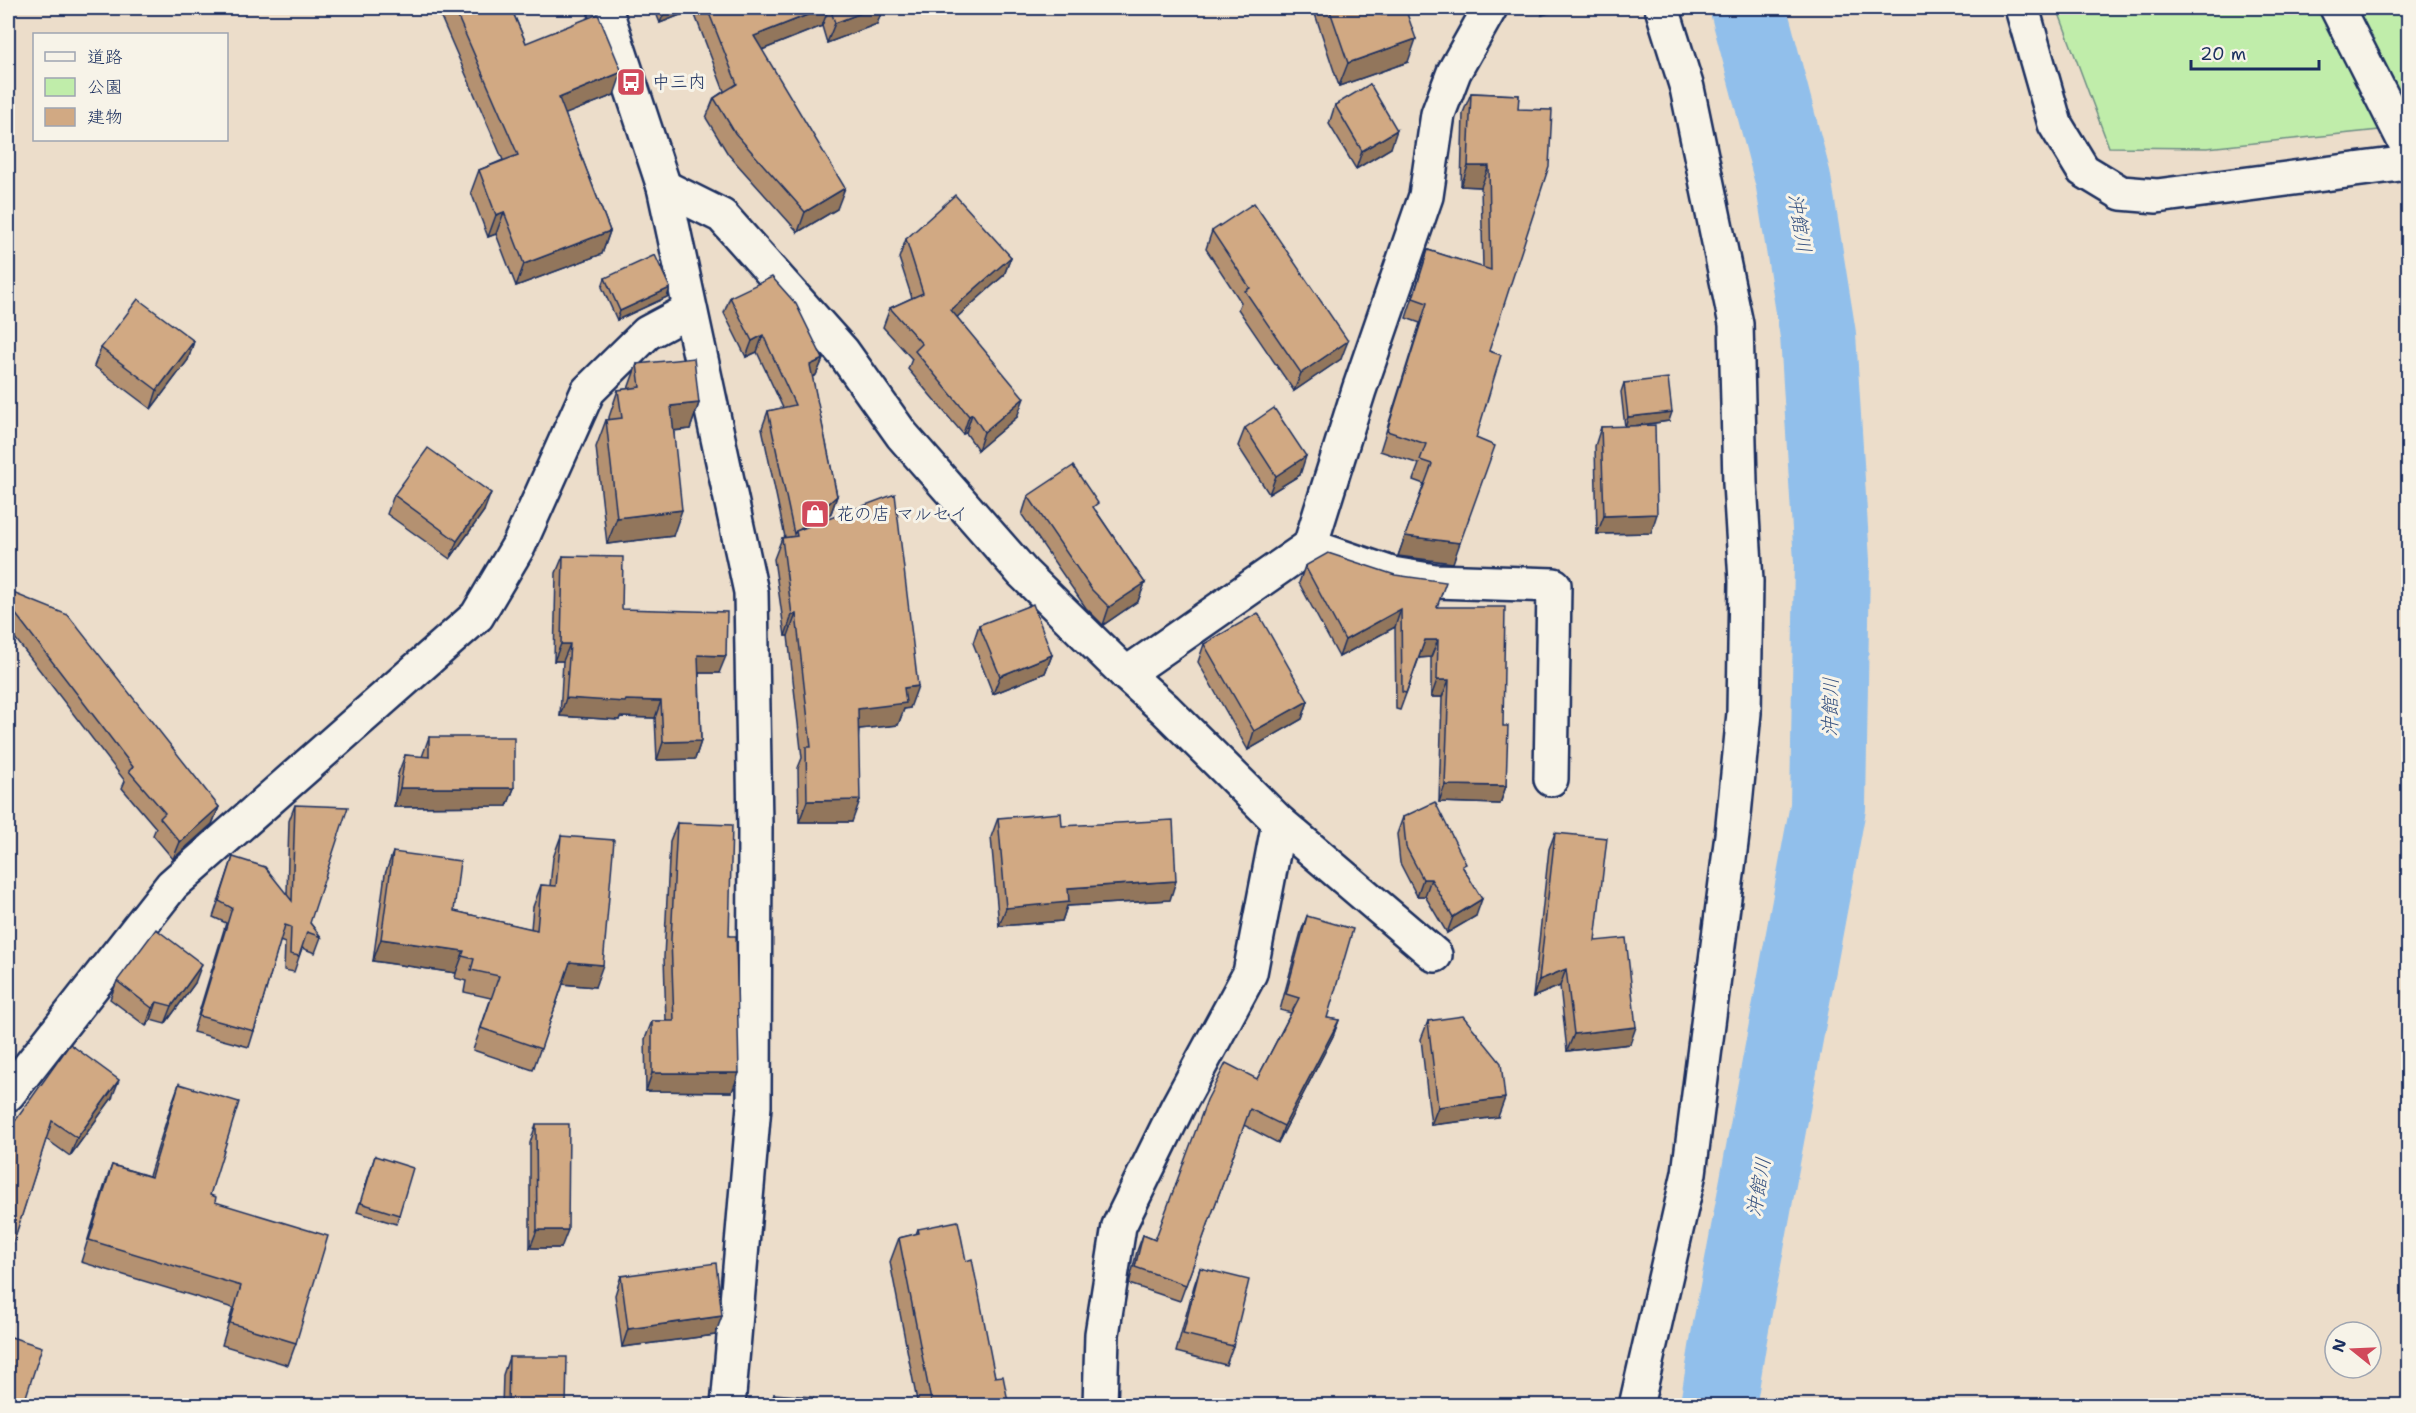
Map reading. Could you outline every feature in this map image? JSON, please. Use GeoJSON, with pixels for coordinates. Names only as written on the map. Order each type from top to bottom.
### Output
{"type":"FeatureCollection","features":[{"type":"Feature","properties":{"kind":"street"},"geometry":{"type":"LineString","coordinates":[[605,8],[664,188],[751,592],[754,1106],[728,1406]]}},
{"type":"Feature","properties":{"kind":"street"},"geometry":{"type":"LineString","coordinates":[[1126,674],[1310,546],[1359,390],[1426,196],[1438,114],[1454,72],[1490,8]]}},
{"type":"Feature","properties":{"kind":"street"},"geometry":{"type":"LineString","coordinates":[[1636,1406],[1689,1173],[1732,835],[1742,735],[1746,581],[1740,483],[1736,324],[1687,88],[1662,8]]}},
{"type":"Feature","properties":{"kind":"street"},"geometry":{"type":"LineString","coordinates":[[2022,8],[2055,124],[2083,170],[2121,193],[2157,196],[2409,163]]}},
{"type":"Feature","properties":{"kind":"street"},"geometry":{"type":"LineString","coordinates":[[2337,8],[2409,148]]}},
{"type":"Feature","properties":{"kind":"street"},"geometry":{"type":"LineString","coordinates":[[664,188],[722,216],[843,351],[902,435],[1023,573],[1279,822],[1435,955]]}},
{"type":"Feature","properties":{"kind":"street"},"geometry":{"type":"LineString","coordinates":[[8,1094],[172,885],[477,616],[519,545],[588,391],[647,333],[690,310]]}},
{"type":"Feature","properties":{"kind":"street"},"geometry":{"type":"LineString","coordinates":[[1310,546],[1392,574],[1435,581],[1554,585],[1551,779]]}},
{"type":"Feature","properties":{"kind":"street"},"geometry":{"type":"LineString","coordinates":[[1100,1406],[1102,1334],[1119,1226],[1177,1108],[1250,974],[1279,822]]}},
{"type":"Feature","properties":{"kind":"green space"},"geometry":{"type":"Polygon","coordinates":[[[2057,8],[2408,8],[2408,127],[2207,148],[2109,147],[2057,8]]]}},
{"type":"Feature","properties":{"kind":"building"},"geometry":{"type":"Polygon","coordinates":[[[454,8],[511,8],[526,43],[598,14],[622,72],[559,98],[610,231],[524,264],[504,212],[496,215],[479,170],[518,155],[454,8]]]}},
{"type":"Feature","properties":{"kind":"building"},"geometry":{"type":"Polygon","coordinates":[[[707,8],[825,8],[754,36],[845,188],[805,212],[735,133],[714,98],[737,84],[707,8]]]}},
{"type":"Feature","properties":{"kind":"building"},"geometry":{"type":"Polygon","coordinates":[[[830,8],[874,8],[835,23],[830,8]]]}},
{"type":"Feature","properties":{"kind":"building"},"geometry":{"type":"Polygon","coordinates":[[[1329,8],[1381,8],[1382,15],[1405,8],[1416,39],[1348,63],[1329,8]]]}},
{"type":"Feature","properties":{"kind":"building"},"geometry":{"type":"Polygon","coordinates":[[[1370,84],[1397,130],[1362,151],[1335,105],[1370,84]]]}},
{"type":"Feature","properties":{"kind":"building"},"geometry":{"type":"Polygon","coordinates":[[[1471,93],[1519,95],[1518,109],[1552,110],[1549,166],[1489,351],[1501,355],[1476,438],[1495,446],[1460,543],[1405,536],[1432,464],[1420,460],[1426,444],[1387,431],[1427,303],[1413,298],[1428,250],[1491,270],[1489,166],[1468,166],[1471,93]]]}},
{"type":"Feature","properties":{"kind":"building"},"geometry":{"type":"Polygon","coordinates":[[[955,195],[1011,257],[951,310],[1024,398],[984,432],[972,414],[969,416],[915,351],[922,344],[890,308],[923,293],[906,239],[955,195]]]}},
{"type":"Feature","properties":{"kind":"building"},"geometry":{"type":"Polygon","coordinates":[[[1254,203],[1348,341],[1301,373],[1245,291],[1250,288],[1212,231],[1254,203]]]}},
{"type":"Feature","properties":{"kind":"building"},"geometry":{"type":"Polygon","coordinates":[[[655,255],[670,288],[620,311],[605,278],[655,255]]]}},
{"type":"Feature","properties":{"kind":"building"},"geometry":{"type":"Polygon","coordinates":[[[772,277],[796,304],[823,359],[810,365],[837,496],[794,534],[768,411],[795,405],[763,335],[752,341],[730,297],[772,277]]]}},
{"type":"Feature","properties":{"kind":"building"},"geometry":{"type":"Polygon","coordinates":[[[138,299],[194,341],[157,390],[101,348],[138,299]]]}},
{"type":"Feature","properties":{"kind":"building"},"geometry":{"type":"Polygon","coordinates":[[[694,358],[699,403],[671,406],[682,510],[617,518],[606,420],[622,418],[618,390],[640,387],[637,364],[694,358]]]}},
{"type":"Feature","properties":{"kind":"building"},"geometry":{"type":"Polygon","coordinates":[[[1668,378],[1672,412],[1628,417],[1624,383],[1668,378]]]}},
{"type":"Feature","properties":{"kind":"building"},"geometry":{"type":"Polygon","coordinates":[[[1274,408],[1306,456],[1276,476],[1245,428],[1274,408]]]}},
{"type":"Feature","properties":{"kind":"building"},"geometry":{"type":"Polygon","coordinates":[[[1655,425],[1657,514],[1604,516],[1601,427],[1655,425]]]}},
{"type":"Feature","properties":{"kind":"building"},"geometry":{"type":"Polygon","coordinates":[[[428,448],[491,493],[457,541],[394,495],[428,448]]]}},
{"type":"Feature","properties":{"kind":"building"},"geometry":{"type":"Polygon","coordinates":[[[1073,466],[1098,503],[1093,507],[1145,583],[1109,607],[1092,590],[1028,496],[1073,466]]]}},
{"type":"Feature","properties":{"kind":"building"},"geometry":{"type":"Polygon","coordinates":[[[895,494],[918,686],[904,688],[906,703],[858,709],[860,800],[807,801],[806,747],[811,747],[796,614],[792,615],[782,538],[797,536],[796,531],[895,494]]]}},
{"type":"Feature","properties":{"kind":"building"},"geometry":{"type":"Polygon","coordinates":[[[1328,553],[1395,575],[1446,582],[1437,607],[1505,607],[1503,726],[1508,726],[1506,786],[1445,785],[1449,680],[1437,680],[1438,640],[1425,640],[1406,693],[1402,692],[1401,609],[1345,640],[1305,566],[1328,553]]]}},
{"type":"Feature","properties":{"kind":"building"},"geometry":{"type":"Polygon","coordinates":[[[563,556],[623,557],[622,609],[727,612],[726,656],[698,655],[701,741],[663,742],[661,701],[626,700],[625,702],[566,698],[570,644],[561,644],[563,556]]]}},
{"type":"Feature","properties":{"kind":"building"},"geometry":{"type":"Polygon","coordinates":[[[8,591],[68,615],[219,807],[180,842],[160,818],[165,813],[129,771],[133,767],[8,604],[8,591]]]}},
{"type":"Feature","properties":{"kind":"building"},"geometry":{"type":"Polygon","coordinates":[[[1033,604],[1052,655],[1000,676],[979,625],[1033,604]]]}},
{"type":"Feature","properties":{"kind":"building"},"geometry":{"type":"Polygon","coordinates":[[[1258,613],[1308,701],[1254,731],[1204,644],[1258,613]]]}},
{"type":"Feature","properties":{"kind":"building"},"geometry":{"type":"Polygon","coordinates":[[[429,737],[514,737],[514,788],[400,788],[405,755],[429,757],[429,737]]]}},
{"type":"Feature","properties":{"kind":"building"},"geometry":{"type":"Polygon","coordinates":[[[1435,802],[1466,864],[1462,866],[1482,899],[1453,917],[1431,879],[1423,879],[1406,847],[1403,817],[1435,802]]]}},
{"type":"Feature","properties":{"kind":"building"},"geometry":{"type":"Polygon","coordinates":[[[295,805],[348,807],[310,923],[321,937],[307,932],[299,956],[290,954],[291,927],[285,925],[254,1031],[199,1016],[232,908],[219,901],[233,857],[265,867],[292,901],[295,805]]]}},
{"type":"Feature","properties":{"kind":"building"},"geometry":{"type":"Polygon","coordinates":[[[1061,813],[1062,826],[1173,820],[1176,881],[1068,888],[1069,902],[1006,908],[998,818],[1061,813]]]}},
{"type":"Feature","properties":{"kind":"building"},"geometry":{"type":"Polygon","coordinates":[[[677,823],[732,825],[729,936],[736,936],[739,1073],[652,1073],[652,1021],[674,1021],[671,939],[677,823]]]}},
{"type":"Feature","properties":{"kind":"building"},"geometry":{"type":"Polygon","coordinates":[[[1555,833],[1607,838],[1595,941],[1626,938],[1636,1027],[1574,1034],[1566,969],[1539,980],[1555,833]]]}},
{"type":"Feature","properties":{"kind":"building"},"geometry":{"type":"Polygon","coordinates":[[[561,836],[614,840],[603,965],[570,962],[541,1049],[481,1028],[499,976],[471,970],[474,959],[462,956],[464,951],[381,939],[393,852],[460,861],[454,911],[537,930],[541,885],[556,886],[561,836]]]}},
{"type":"Feature","properties":{"kind":"building"},"geometry":{"type":"Polygon","coordinates":[[[1307,916],[1353,929],[1327,1018],[1339,1020],[1284,1126],[1250,1109],[1186,1285],[1135,1267],[1143,1235],[1155,1240],[1207,1100],[1226,1063],[1257,1079],[1299,998],[1286,994],[1307,916]]]}},
{"type":"Feature","properties":{"kind":"building"},"geometry":{"type":"Polygon","coordinates":[[[156,929],[202,964],[172,1006],[157,1002],[152,1008],[117,981],[156,929]]]}},
{"type":"Feature","properties":{"kind":"building"},"geometry":{"type":"Polygon","coordinates":[[[1463,1016],[1501,1063],[1505,1098],[1438,1107],[1428,1021],[1463,1016]]]}},
{"type":"Feature","properties":{"kind":"building"},"geometry":{"type":"Polygon","coordinates":[[[70,1044],[119,1080],[77,1138],[52,1121],[10,1253],[8,1252],[8,1131],[70,1044]]]}},
{"type":"Feature","properties":{"kind":"building"},"geometry":{"type":"Polygon","coordinates":[[[179,1084],[239,1102],[210,1195],[216,1197],[215,1202],[328,1236],[296,1343],[230,1323],[241,1286],[89,1240],[112,1165],[151,1177],[179,1084]]]}},
{"type":"Feature","properties":{"kind":"building"},"geometry":{"type":"Polygon","coordinates":[[[536,1124],[569,1124],[568,1230],[537,1230],[536,1124]]]}},
{"type":"Feature","properties":{"kind":"building"},"geometry":{"type":"Polygon","coordinates":[[[375,1156],[413,1168],[399,1215],[361,1203],[375,1156]]]}},
{"type":"Feature","properties":{"kind":"building"},"geometry":{"type":"Polygon","coordinates":[[[958,1221],[966,1261],[972,1259],[995,1377],[1003,1376],[1009,1406],[932,1406],[899,1238],[919,1233],[918,1229],[958,1221]]]}},
{"type":"Feature","properties":{"kind":"building"},"geometry":{"type":"Polygon","coordinates":[[[716,1263],[722,1316],[628,1329],[621,1276],[716,1263]]]}},
{"type":"Feature","properties":{"kind":"building"},"geometry":{"type":"Polygon","coordinates":[[[1200,1268],[1249,1280],[1233,1346],[1183,1334],[1200,1268]]]}},
{"type":"Feature","properties":{"kind":"building"},"geometry":{"type":"Polygon","coordinates":[[[8,1336],[42,1347],[23,1406],[8,1406],[8,1336]]]}},
{"type":"Feature","properties":{"kind":"building"},"geometry":{"type":"Polygon","coordinates":[[[509,1357],[567,1357],[566,1406],[508,1406],[509,1357]]]}},
{"type":"Feature","properties":{"kind":"building"},"geometry":{"type":"Polygon","coordinates":[[[774,1394],[813,1397],[812,1406],[773,1406],[774,1394]]]}},
{"type":"Feature","properties":{"kind":"waterway","name":"沖館川"},"geometry":{"type":"LineString","coordinates":[[1718,1406],[1828,807],[1832,561],[1818,335],[1793,179],[1748,8]]}},
{"type":"Feature","properties":{"kind":"place","name":"中三内"},"geometry":{"type":"Point","coordinates":[631,82]}},
{"type":"Feature","properties":{"kind":"place","name":"花の店 マルセイ"},"geometry":{"type":"Point","coordinates":[815,514]}}]}
